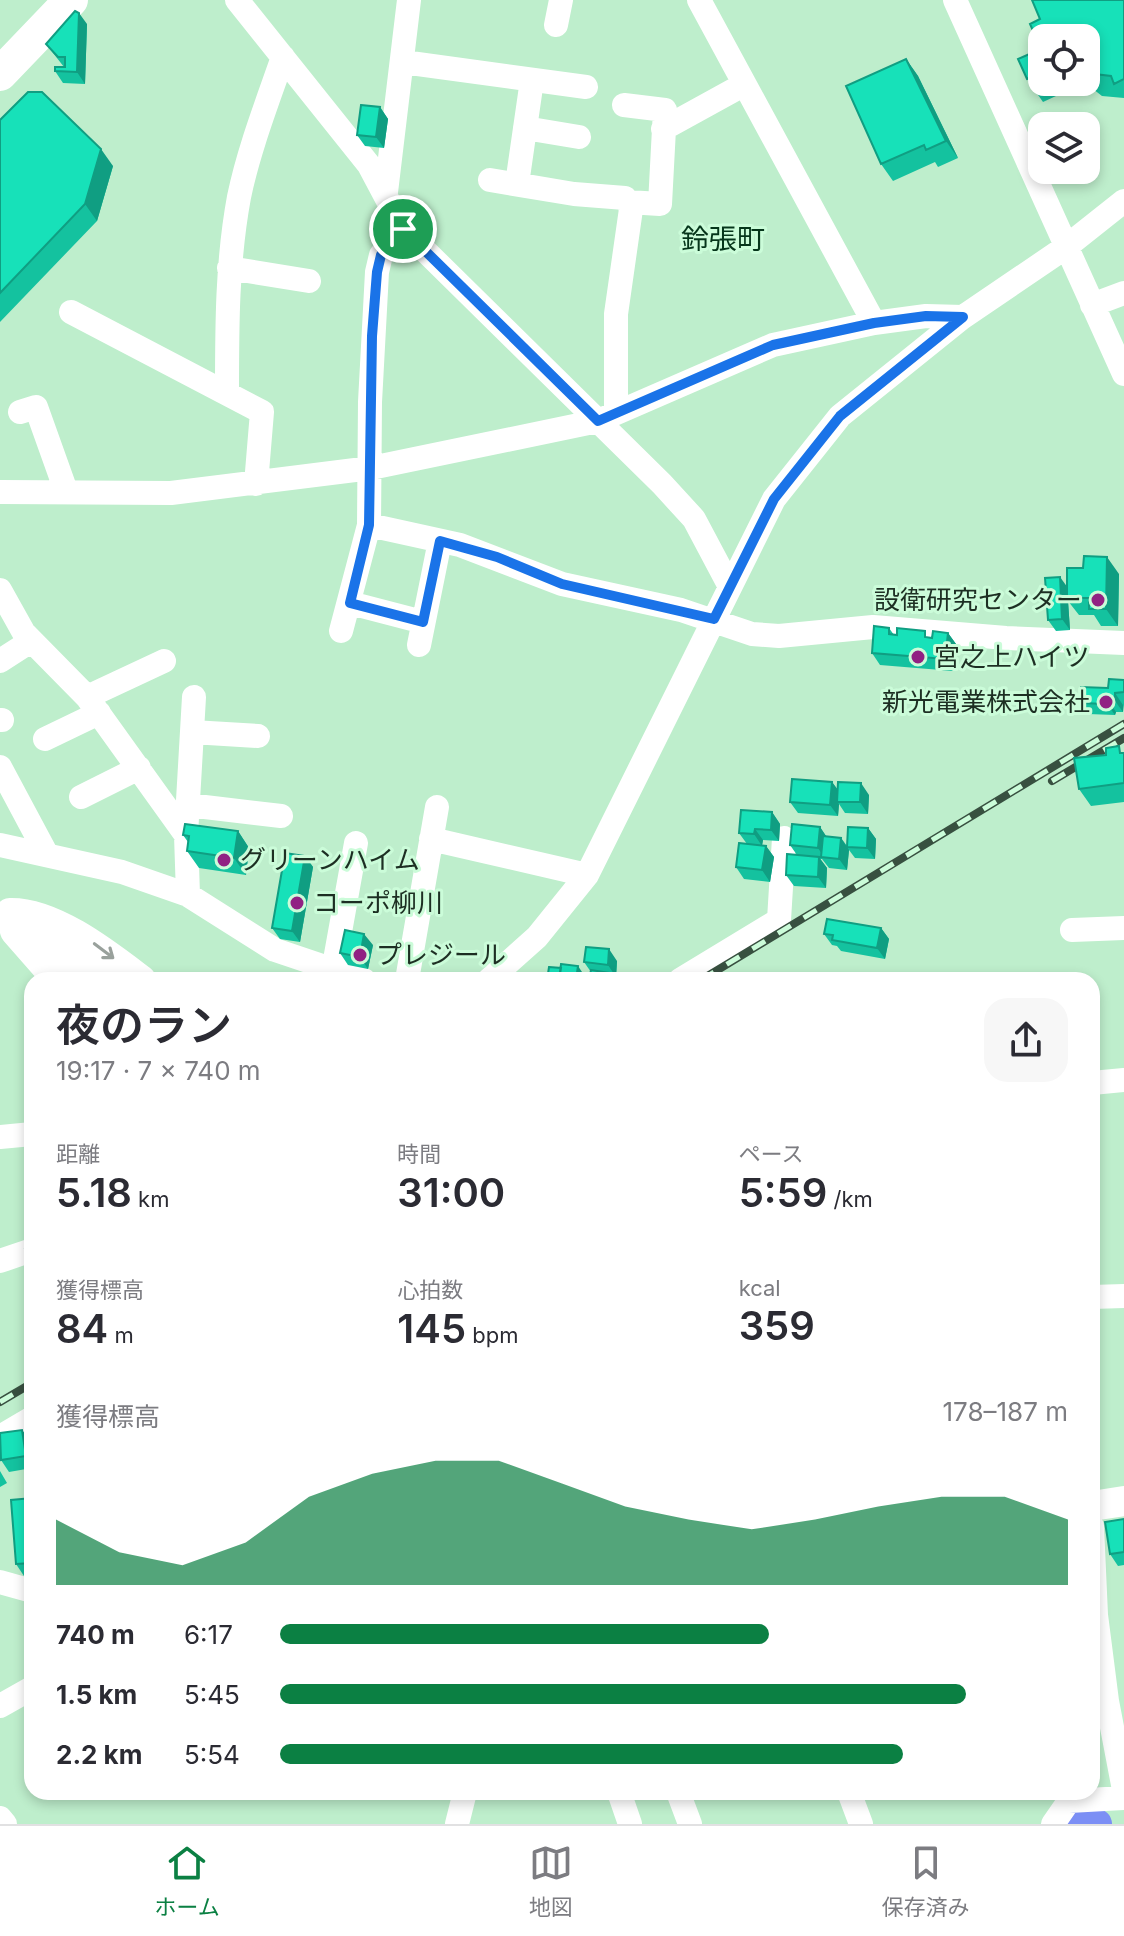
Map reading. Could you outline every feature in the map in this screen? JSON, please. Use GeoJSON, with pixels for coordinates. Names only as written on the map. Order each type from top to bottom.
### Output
{"type":"FeatureCollection","features":[{"type":"Feature","properties":{"kind":"highway"},"geometry":{"type":"LineString","coordinates":[[0,74],[71,0]]}},
{"type":"Feature","properties":{"kind":"main road"},"geometry":{"type":"LineString","coordinates":[[5,909],[15,931],[51,972]]}},
{"type":"Feature","properties":{"kind":"main road"},"geometry":{"type":"LineString","coordinates":[[5,909],[88,972]]}},
{"type":"Feature","properties":{"kind":"main road"},"geometry":{"type":"LineString","coordinates":[[5,909],[24,913],[93,943],[131,972]]}},
{"type":"Feature","properties":{"kind":"main road"},"geometry":{"type":"LineString","coordinates":[[1100,1505],[1124,1501]]}},
{"type":"Feature","properties":{"kind":"street"},"geometry":{"type":"LineString","coordinates":[[237,0],[369,165],[403,229],[607,417],[694,519],[729,585]]}},
{"type":"Feature","properties":{"kind":"street"},"geometry":{"type":"LineString","coordinates":[[386,192],[409,0]]}},
{"type":"Feature","properties":{"kind":"street"},"geometry":{"type":"LineString","coordinates":[[556,25],[561,0]]}},
{"type":"Feature","properties":{"kind":"street"},"geometry":{"type":"LineString","coordinates":[[699,0],[874,323]]}},
{"type":"Feature","properties":{"kind":"street"},"geometry":{"type":"LineString","coordinates":[[955,0],[1124,374]]}},
{"type":"Feature","properties":{"kind":"street"},"geometry":{"type":"LineString","coordinates":[[227,392],[229,268],[239,196],[283,57]]}},
{"type":"Feature","properties":{"kind":"street"},"geometry":{"type":"LineString","coordinates":[[403,62],[586,87]]}},
{"type":"Feature","properties":{"kind":"street"},"geometry":{"type":"LineString","coordinates":[[517,184],[532,80]]}},
{"type":"Feature","properties":{"kind":"street"},"geometry":{"type":"LineString","coordinates":[[663,129],[743,85]]}},
{"type":"Feature","properties":{"kind":"street"},"geometry":{"type":"LineString","coordinates":[[624,105],[665,110],[660,204],[628,202]]}},
{"type":"Feature","properties":{"kind":"street"},"geometry":{"type":"LineString","coordinates":[[525,128],[579,137]]}},
{"type":"Feature","properties":{"kind":"street"},"geometry":{"type":"LineString","coordinates":[[490,180],[574,194],[625,198],[628,202],[631,209],[616,314],[607,417]]}},
{"type":"Feature","properties":{"kind":"street"},"geometry":{"type":"LineString","coordinates":[[498,972],[537,937],[587,875],[774,499],[840,416],[963,317],[1066,247],[1124,201]]}},
{"type":"Feature","properties":{"kind":"street"},"geometry":{"type":"LineString","coordinates":[[341,631],[369,525],[370,402],[377,272],[381,255],[403,229]]}},
{"type":"Feature","properties":{"kind":"street"},"geometry":{"type":"LineString","coordinates":[[229,268],[309,281]]}},
{"type":"Feature","properties":{"kind":"street"},"geometry":{"type":"LineString","coordinates":[[1092,305],[1124,293]]}},
{"type":"Feature","properties":{"kind":"street"},"geometry":{"type":"LineString","coordinates":[[71,312],[262,412],[256,484]]}},
{"type":"Feature","properties":{"kind":"street"},"geometry":{"type":"LineString","coordinates":[[0,492],[171,493],[371,468],[607,417],[773,345],[874,323],[926,316],[963,317]]}},
{"type":"Feature","properties":{"kind":"street"},"geometry":{"type":"LineString","coordinates":[[32,405],[66,491]]}},
{"type":"Feature","properties":{"kind":"street"},"geometry":{"type":"LineString","coordinates":[[369,525],[497,557],[562,584],[714,619],[752,634],[779,636],[873,627],[1006,638],[1124,643]]}},
{"type":"Feature","properties":{"kind":"street"},"geometry":{"type":"LineString","coordinates":[[350,603],[421,633],[440,541]]}},
{"type":"Feature","properties":{"kind":"street"},"geometry":{"type":"LineString","coordinates":[[0,590],[31,641],[93,705],[186,835]]}},
{"type":"Feature","properties":{"kind":"street"},"geometry":{"type":"LineString","coordinates":[[2,672],[31,641]]}},
{"type":"Feature","properties":{"kind":"street"},"geometry":{"type":"LineString","coordinates":[[45,739],[164,661]]}},
{"type":"Feature","properties":{"kind":"street"},"geometry":{"type":"LineString","coordinates":[[188,895],[186,835],[194,697]]}},
{"type":"Feature","properties":{"kind":"street"},"geometry":{"type":"LineString","coordinates":[[192,732],[258,736]]}},
{"type":"Feature","properties":{"kind":"street"},"geometry":{"type":"LineString","coordinates":[[0,767],[47,855]]}},
{"type":"Feature","properties":{"kind":"street"},"geometry":{"type":"LineString","coordinates":[[81,797],[139,768]]}},
{"type":"Feature","properties":{"kind":"street"},"geometry":{"type":"LineString","coordinates":[[188,805],[281,816]]}},
{"type":"Feature","properties":{"kind":"street"},"geometry":{"type":"LineString","coordinates":[[408,972],[437,807]]}},
{"type":"Feature","properties":{"kind":"street"},"geometry":{"type":"LineString","coordinates":[[693,972],[779,920],[784,838]]}},
{"type":"Feature","properties":{"kind":"street"},"geometry":{"type":"LineString","coordinates":[[431,839],[587,875]]}},
{"type":"Feature","properties":{"kind":"street"},"geometry":{"type":"LineString","coordinates":[[333,971],[356,843]]}},
{"type":"Feature","properties":{"kind":"street"},"geometry":{"type":"LineString","coordinates":[[0,845],[122,872],[188,895],[275,950],[336,972]]}},
{"type":"Feature","properties":{"kind":"street"},"geometry":{"type":"LineString","coordinates":[[1072,930],[1124,928]]}},
{"type":"Feature","properties":{"kind":"street"},"geometry":{"type":"LineString","coordinates":[[1100,1082],[1124,1080]]}},
{"type":"Feature","properties":{"kind":"street"},"geometry":{"type":"LineString","coordinates":[[9,1112],[14,1136]]}},
{"type":"Feature","properties":{"kind":"street"},"geometry":{"type":"LineString","coordinates":[[0,1261],[24,1253]]}},
{"type":"Feature","properties":{"kind":"street"},"geometry":{"type":"LineString","coordinates":[[1100,1297],[1124,1296]]}},
{"type":"Feature","properties":{"kind":"street"},"geometry":{"type":"LineString","coordinates":[[0,1437],[24,1423]]}},
{"type":"Feature","properties":{"kind":"street"},"geometry":{"type":"LineString","coordinates":[[0,1582],[24,1589]]}},
{"type":"Feature","properties":{"kind":"street"},"geometry":{"type":"LineString","coordinates":[[1100,1633],[1115,1700],[1124,1790]]}},
{"type":"Feature","properties":{"kind":"street"},"geometry":{"type":"LineString","coordinates":[[0,1706],[24,1692]]}},
{"type":"Feature","properties":{"kind":"street"},"geometry":{"type":"LineString","coordinates":[[1100,1799],[1124,1798]]}},
{"type":"Feature","properties":{"kind":"street"},"geometry":{"type":"LineString","coordinates":[[457,1824],[463,1800]]}},
{"type":"Feature","properties":{"kind":"street"},"geometry":{"type":"LineString","coordinates":[[622,1800],[630,1824]]}},
{"type":"Feature","properties":{"kind":"street"},"geometry":{"type":"LineString","coordinates":[[681,1800],[690,1824]]}},
{"type":"Feature","properties":{"kind":"street"},"geometry":{"type":"LineString","coordinates":[[852,1800],[861,1824]]}},
{"type":"Feature","properties":{"kind":"street"},"geometry":{"type":"LineString","coordinates":[[1053,1824],[1069,1801],[1087,1800]]}},
{"type":"Feature","properties":{"kind":"street"},"geometry":{"type":"LineString","coordinates":[[0,1818],[5,1824]]}},
{"type":"Feature","properties":{"kind":"building"},"geometry":{"type":"Polygon","coordinates":[[[1032,0],[1124,0],[1124,79],[1114,84],[1111,76],[1100,75],[1100,24],[1030,24],[1040,19],[1032,0]]]}},
{"type":"Feature","properties":{"kind":"building"},"geometry":{"type":"Polygon","coordinates":[[[75,11],[79,13],[77,72],[55,71],[55,67],[65,67],[65,57],[58,57],[46,44],[75,11]]]}},
{"type":"Feature","properties":{"kind":"building"},"geometry":{"type":"Polygon","coordinates":[[[1028,55],[1028,79],[1027,79],[1018,59],[1028,55]]]}},
{"type":"Feature","properties":{"kind":"building"},"geometry":{"type":"Polygon","coordinates":[[[906,59],[946,141],[926,150],[924,145],[881,164],[846,86],[906,59]]]}},
{"type":"Feature","properties":{"kind":"building"},"geometry":{"type":"Polygon","coordinates":[[[28,92],[42,92],[101,149],[85,204],[0,293],[0,120],[28,92]]]}},
{"type":"Feature","properties":{"kind":"building"},"geometry":{"type":"Polygon","coordinates":[[[361,105],[380,107],[376,137],[357,135],[361,105]]]}},
{"type":"Feature","properties":{"kind":"building"},"geometry":{"type":"Polygon","coordinates":[[[1084,556],[1107,557],[1106,609],[1089,609],[1089,598],[1067,598],[1067,568],[1083,568],[1084,556]]]}},
{"type":"Feature","properties":{"kind":"building"},"geometry":{"type":"Polygon","coordinates":[[[1060,577],[1062,619],[1048,620],[1045,578],[1060,577]]]}},
{"type":"Feature","properties":{"kind":"building"},"geometry":{"type":"Polygon","coordinates":[[[874,626],[889,628],[889,634],[897,635],[897,628],[925,631],[925,637],[932,638],[933,631],[948,633],[945,659],[872,653],[874,626]]]}},
{"type":"Feature","properties":{"kind":"building"},"geometry":{"type":"Polygon","coordinates":[[[1109,679],[1124,680],[1124,692],[1115,693],[1115,701],[1108,700],[1107,704],[1080,703],[1081,687],[1108,688],[1109,679]]]}},
{"type":"Feature","properties":{"kind":"building"},"geometry":{"type":"Polygon","coordinates":[[[1119,746],[1120,753],[1124,753],[1124,783],[1079,789],[1074,758],[1106,755],[1106,748],[1119,746]]]}},
{"type":"Feature","properties":{"kind":"building"},"geometry":{"type":"Polygon","coordinates":[[[792,779],[832,782],[830,805],[790,802],[792,779]]]}},
{"type":"Feature","properties":{"kind":"building"},"geometry":{"type":"Polygon","coordinates":[[[838,782],[861,783],[860,802],[837,802],[838,782]]]}},
{"type":"Feature","properties":{"kind":"building"},"geometry":{"type":"Polygon","coordinates":[[[741,810],[772,812],[771,830],[755,829],[754,834],[739,833],[741,810]]]}},
{"type":"Feature","properties":{"kind":"building"},"geometry":{"type":"Polygon","coordinates":[[[185,824],[238,831],[234,858],[187,851],[189,836],[183,835],[185,824]]]}},
{"type":"Feature","properties":{"kind":"building"},"geometry":{"type":"Polygon","coordinates":[[[792,824],[820,827],[818,848],[790,845],[792,824]]]}},
{"type":"Feature","properties":{"kind":"building"},"geometry":{"type":"Polygon","coordinates":[[[848,827],[868,828],[867,848],[847,847],[848,827]]]}},
{"type":"Feature","properties":{"kind":"building"},"geometry":{"type":"Polygon","coordinates":[[[823,836],[841,838],[839,859],[821,857],[823,836]]]}},
{"type":"Feature","properties":{"kind":"building"},"geometry":{"type":"Polygon","coordinates":[[[739,843],[766,846],[762,870],[736,867],[739,843]]]}},
{"type":"Feature","properties":{"kind":"building"},"geometry":{"type":"Polygon","coordinates":[[[285,853],[305,856],[292,931],[272,928],[285,853]]]}},
{"type":"Feature","properties":{"kind":"building"},"geometry":{"type":"Polygon","coordinates":[[[787,854],[819,857],[818,877],[786,875],[787,854]]]}},
{"type":"Feature","properties":{"kind":"building"},"geometry":{"type":"Polygon","coordinates":[[[827,919],[881,928],[877,948],[832,940],[833,935],[824,934],[827,919]]]}},
{"type":"Feature","properties":{"kind":"building"},"geometry":{"type":"Polygon","coordinates":[[[345,930],[364,934],[360,957],[340,953],[345,930]]]}},
{"type":"Feature","properties":{"kind":"building"},"geometry":{"type":"Polygon","coordinates":[[[586,947],[609,949],[608,965],[584,962],[586,947]]]}},
{"type":"Feature","properties":{"kind":"building"},"geometry":{"type":"Polygon","coordinates":[[[561,964],[578,966],[577,972],[560,972],[561,964]]]}},
{"type":"Feature","properties":{"kind":"building"},"geometry":{"type":"Polygon","coordinates":[[[549,967],[561,968],[560,972],[548,972],[549,967]]]}},
{"type":"Feature","properties":{"kind":"building"},"geometry":{"type":"Polygon","coordinates":[[[22,1430],[24,1456],[1,1460],[0,1433],[22,1430]]]}},
{"type":"Feature","properties":{"kind":"building"},"geometry":{"type":"Polygon","coordinates":[[[24,1499],[24,1564],[16,1564],[11,1500],[24,1499]]]}},
{"type":"Feature","properties":{"kind":"building"},"geometry":{"type":"Polygon","coordinates":[[[1124,1519],[1124,1552],[1110,1554],[1105,1522],[1124,1519]]]}},
{"type":"Feature","properties":{"kind":"waterway"},"geometry":{"type":"LineString","coordinates":[[1069,1824],[1080,1814],[1097,1824]]}},
{"type":"Feature","properties":{"kind":"railway"},"geometry":{"type":"LineString","coordinates":[[714,972],[1124,724]]}},
{"type":"Feature","properties":{"kind":"railway"},"geometry":{"type":"LineString","coordinates":[[1052,781],[1124,738]]}},
{"type":"Feature","properties":{"kind":"railway"},"geometry":{"type":"LineString","coordinates":[[0,1402],[24,1388]]}},
{"type":"Feature","properties":{"kind":"place","name":"設衛研究センター"},"geometry":{"type":"Point","coordinates":[1098,600]}},
{"type":"Feature","properties":{"kind":"place","name":"宮之上ハイツ"},"geometry":{"type":"Point","coordinates":[918,657]}},
{"type":"Feature","properties":{"kind":"place","name":"新光電業株式会社"},"geometry":{"type":"Point","coordinates":[1106,702]}},
{"type":"Feature","properties":{"kind":"place","name":"グリーンハイム"},"geometry":{"type":"Point","coordinates":[224,860]}},
{"type":"Feature","properties":{"kind":"place","name":"コーポ柳川"},"geometry":{"type":"Point","coordinates":[297,903]}},
{"type":"Feature","properties":{"kind":"place","name":"プレジール"},"geometry":{"type":"Point","coordinates":[360,955]}},
{"type":"Feature","properties":{"kind":"district","name":"鈴張町"},"geometry":{"type":"Point","coordinates":[723,239]}},
{"type":"Feature","properties":{"kind":"route"},"geometry":{"type":"LineString","coordinates":[[403,229],[598,421],[654,399],[730,361],[773,345],[874,323],[926,316],[963,317],[878,382],[840,416],[774,499],[714,619],[562,584],[497,557],[440,541],[423,622],[350,603],[369,525],[372,336],[377,272],[381,255],[403,229]]}}]}
